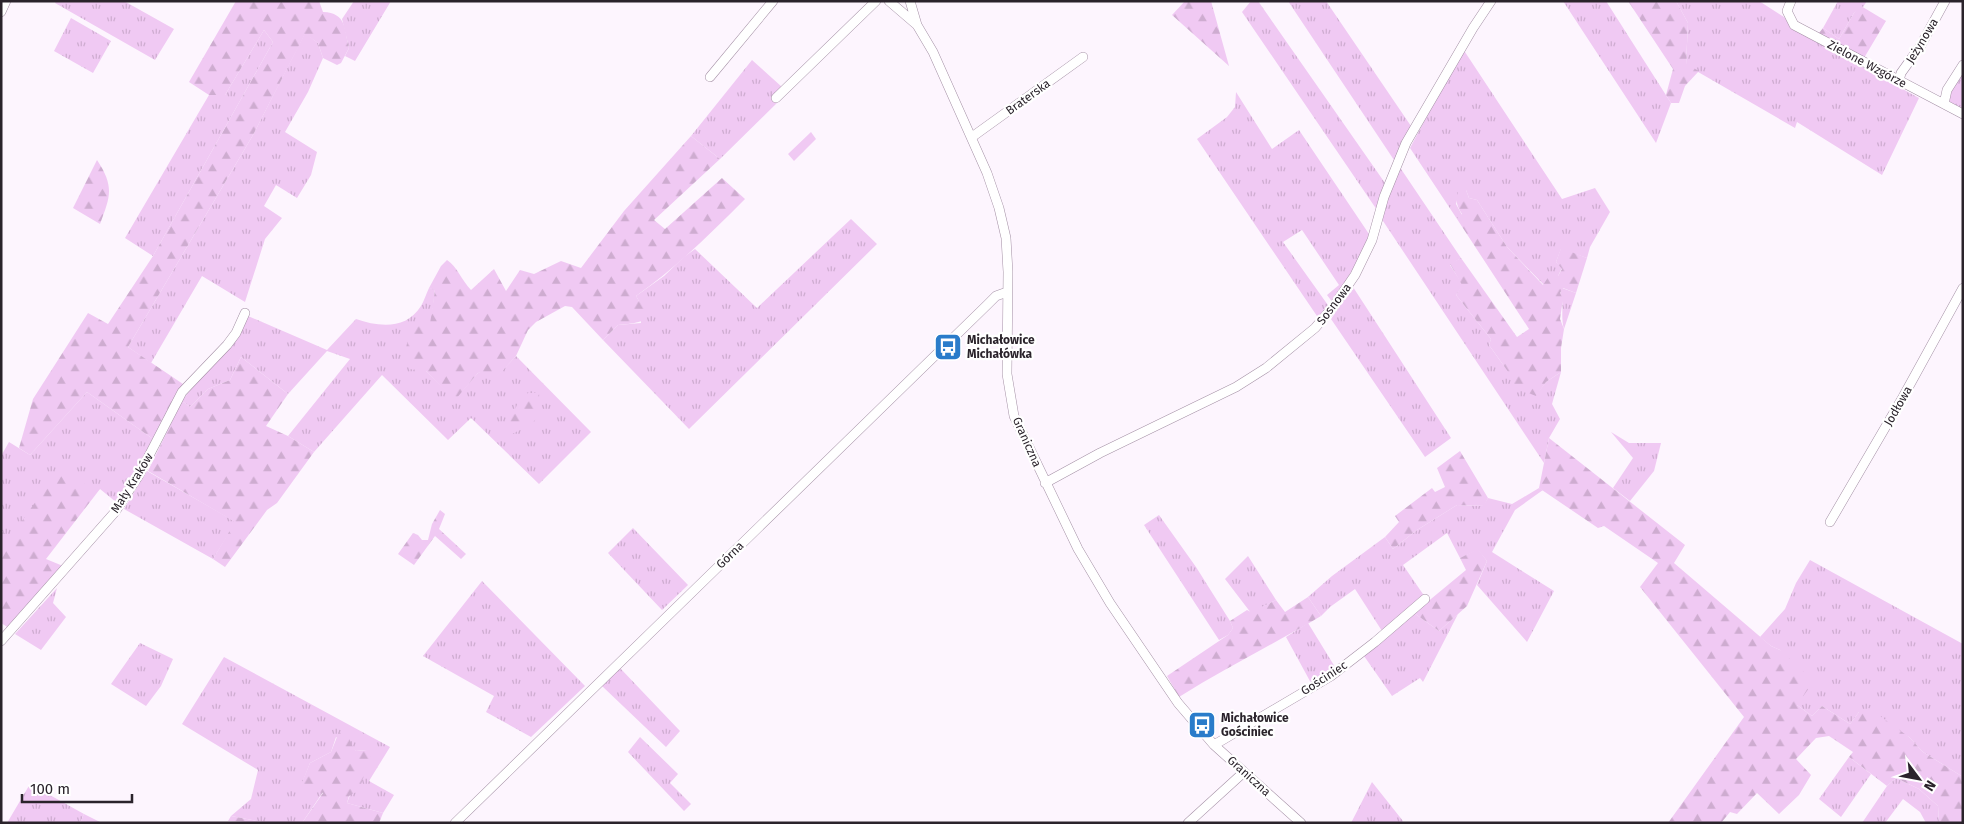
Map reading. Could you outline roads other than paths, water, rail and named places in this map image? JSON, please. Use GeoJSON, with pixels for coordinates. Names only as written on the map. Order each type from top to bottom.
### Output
{"type":"FeatureCollection","features":[{"type":"Feature","properties":{"kind":"street"},"geometry":{"type":"LineString","coordinates":[[1,12],[6,1]]}},
{"type":"Feature","properties":{"kind":"street"},"geometry":{"type":"LineString","coordinates":[[710,77],[773,1]]}},
{"type":"Feature","properties":{"kind":"street"},"geometry":{"type":"LineString","coordinates":[[776,98],[876,1]]}},
{"type":"Feature","properties":{"kind":"street","name":"Graniczna"},"geometry":{"type":"LineString","coordinates":[[889,1],[917,25],[933,52],[972,137],[999,208],[1006,238],[1007,374],[1014,416],[1078,549],[1110,604],[1178,703],[1214,745],[1302,823]]}},
{"type":"Feature","properties":{"kind":"street"},"geometry":{"type":"LineString","coordinates":[[910,1],[917,25]]}},
{"type":"Feature","properties":{"kind":"street","name":"Sosnowa"},"geometry":{"type":"LineString","coordinates":[[1045,483],[1100,453],[1236,387],[1266,368],[1315,328],[1333,307],[1355,275],[1372,240],[1384,197],[1406,143],[1473,28],[1491,1]]}},
{"type":"Feature","properties":{"kind":"street","name":"Zielone Wzgórze"},"geometry":{"type":"LineString","coordinates":[[1791,1],[1787,11],[1794,24],[1963,114]]}},
{"type":"Feature","properties":{"kind":"street","name":"Jeżynowa"},"geometry":{"type":"LineString","coordinates":[[1899,81],[1945,1]]}},
{"type":"Feature","properties":{"kind":"street","name":"Braterska"},"geometry":{"type":"LineString","coordinates":[[972,137],[1083,57]]}},
{"type":"Feature","properties":{"kind":"street"},"geometry":{"type":"LineString","coordinates":[[1944,104],[1947,90],[1963,64]]}},
{"type":"Feature","properties":{"kind":"street","name":"Jodłowa"},"geometry":{"type":"LineString","coordinates":[[1830,522],[1939,333],[1959,302],[1963,288]]}},
{"type":"Feature","properties":{"kind":"street","name":"Górna"},"geometry":{"type":"LineString","coordinates":[[455,823],[986,305],[996,296],[1007,292]]}},
{"type":"Feature","properties":{"kind":"street","name":"Mały Kraków"},"geometry":{"type":"LineString","coordinates":[[1,641],[115,512],[139,475],[182,392],[227,346],[236,333],[245,313]]}},
{"type":"Feature","properties":{"kind":"street","name":"Gościniec"},"geometry":{"type":"LineString","coordinates":[[1214,745],[1331,676],[1375,642],[1425,599]]}},
{"type":"Feature","properties":{"kind":"street"},"geometry":{"type":"LineString","coordinates":[[1188,823],[1244,772]]}},
{"type":"Feature","properties":{"kind":"place","name":"Michałowice Michałówka"},"geometry":{"type":"Point","coordinates":[948,347]}},
{"type":"Feature","properties":{"kind":"place","name":"Michałowice Gościniec"},"geometry":{"type":"Point","coordinates":[1202,725]}}]}
